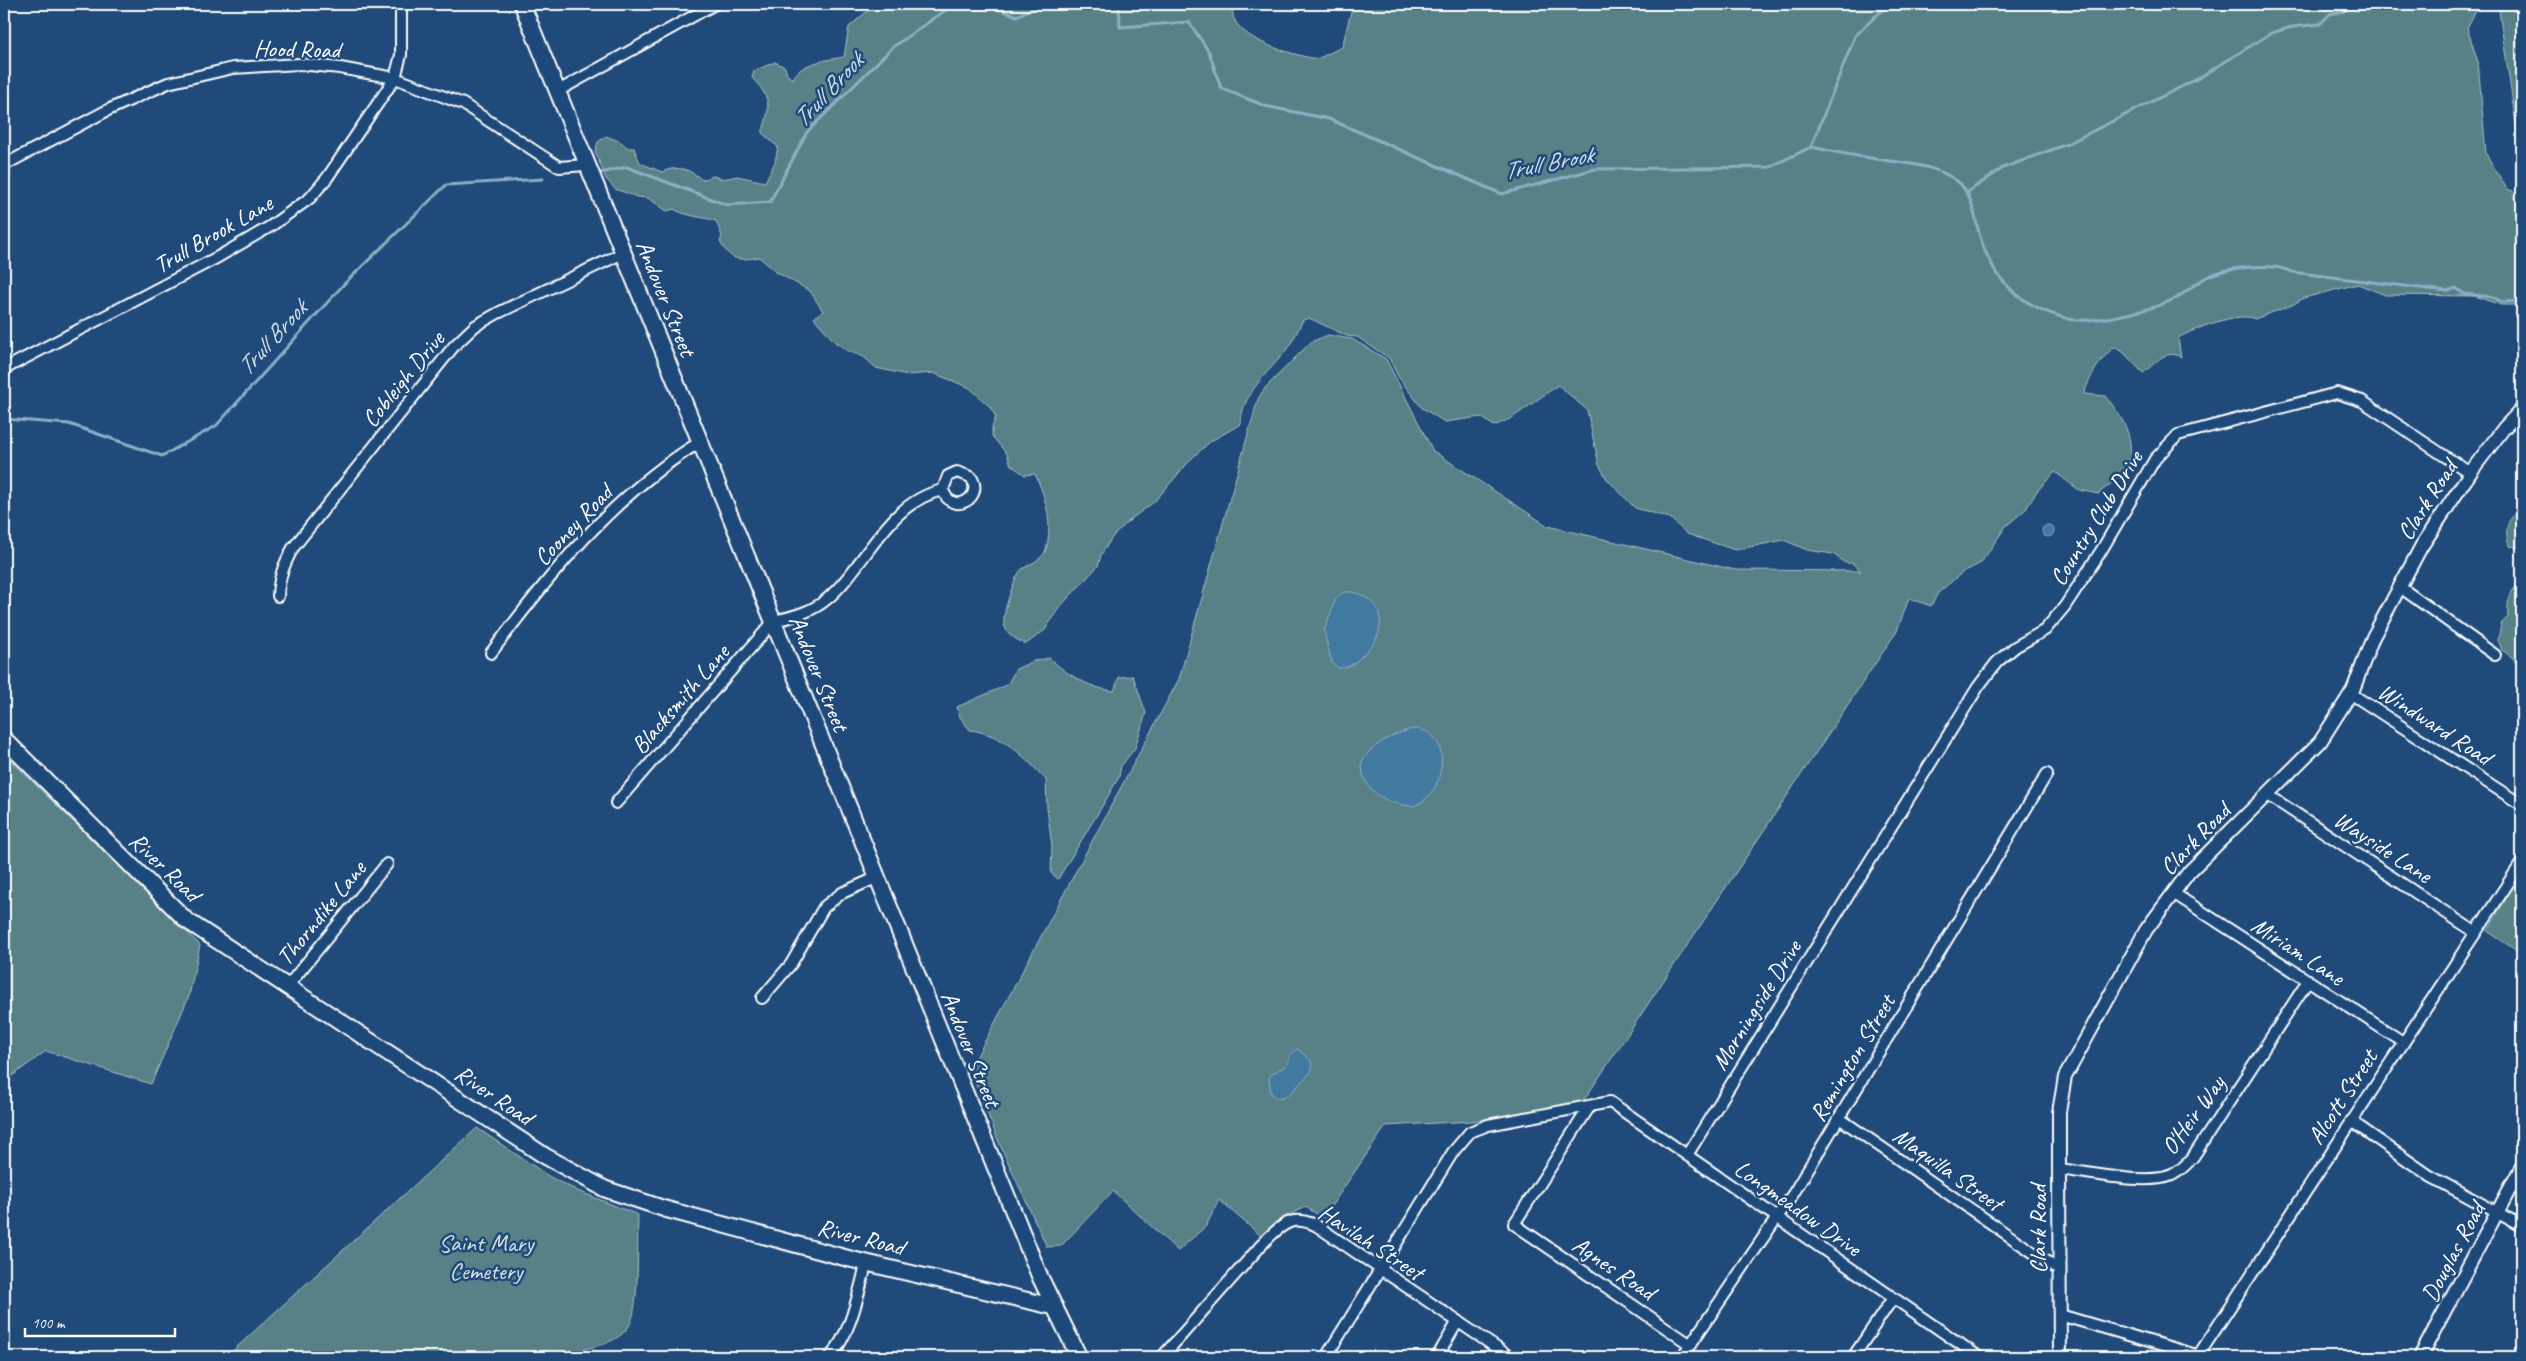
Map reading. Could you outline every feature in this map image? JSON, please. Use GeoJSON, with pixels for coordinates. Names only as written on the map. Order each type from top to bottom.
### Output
{"type":"FeatureCollection","features":[{"type":"Feature","properties":{"kind":"main road","name":"Andover Street"},"geometry":{"type":"LineString","coordinates":[[522,4],[1040,1277],[1080,1357]]}},
{"type":"Feature","properties":{"kind":"main road","name":"River Road"},"geometry":{"type":"LineString","coordinates":[[4,739],[186,920],[545,1156],[605,1189],[665,1209],[867,1262],[1055,1307]]}},
{"type":"Feature","properties":{"kind":"street"},"geometry":{"type":"LineString","coordinates":[[395,78],[401,56],[400,4]]}},
{"type":"Feature","properties":{"kind":"street"},"geometry":{"type":"LineString","coordinates":[[558,91],[715,4]]}},
{"type":"Feature","properties":{"kind":"street","name":"Hood Road"},"geometry":{"type":"LineString","coordinates":[[4,165],[108,110],[168,83],[200,74],[233,68],[299,64],[340,68],[395,78],[463,104],[559,167],[586,165]]}},
{"type":"Feature","properties":{"kind":"street","name":"Trull Brook Lane"},"geometry":{"type":"LineString","coordinates":[[4,369],[218,257],[291,213],[310,198],[327,178],[395,78]]}},
{"type":"Feature","properties":{"kind":"street","name":"Cobleigh Drive"},"geometry":{"type":"LineString","coordinates":[[278,596],[279,578],[293,548],[454,346],[475,326],[498,313],[623,253]]}},
{"type":"Feature","properties":{"kind":"street","name":"Country Club Drive"},"geometry":{"type":"LineString","coordinates":[[1861,877],[1978,687],[1997,662],[2016,647],[2045,630],[2065,606],[2101,551],[2154,459],[2178,435],[2337,393],[2362,401],[2470,473]]}},
{"type":"Feature","properties":{"kind":"street","name":"Clark Road"},"geometry":{"type":"LineString","coordinates":[[2060,1357],[2058,1168],[2060,1112],[2065,1077],[2146,930],[2172,893],[2189,872],[2320,742],[2350,693],[2373,637],[2421,547],[2470,473],[2504,428],[2522,409]]}},
{"type":"Feature","properties":{"kind":"street","name":"Cooney Road"},"geometry":{"type":"LineString","coordinates":[[491,653],[532,598],[585,536],[678,455],[700,442]]}},
{"type":"Feature","properties":{"kind":"street"},"geometry":{"type":"LineString","coordinates":[[774,621],[790,618],[826,600],[839,588],[901,512],[919,498],[943,490]]}},
{"type":"Feature","properties":{"kind":"street"},"geometry":{"type":"LineString","coordinates":[[2400,587],[2495,655]]}},
{"type":"Feature","properties":{"kind":"street","name":"Blacksmith Lane"},"geometry":{"type":"LineString","coordinates":[[616,803],[774,621]]}},
{"type":"Feature","properties":{"kind":"street","name":"Windward Road"},"geometry":{"type":"LineString","coordinates":[[2350,693],[2522,805]]}},
{"type":"Feature","properties":{"kind":"street","name":"Remington Street"},"geometry":{"type":"LineString","coordinates":[[1682,1357],[1777,1218],[2047,774]]}},
{"type":"Feature","properties":{"kind":"street","name":"Wayside Lane"},"geometry":{"type":"LineString","coordinates":[[2268,795],[2476,932]]}},
{"type":"Feature","properties":{"kind":"street","name":"Alcott Street"},"geometry":{"type":"LineString","coordinates":[[2201,1356],[2402,1042],[2522,862]]}},
{"type":"Feature","properties":{"kind":"street","name":"Thorndike Lane"},"geometry":{"type":"LineString","coordinates":[[287,987],[387,864]]}},
{"type":"Feature","properties":{"kind":"street"},"geometry":{"type":"LineString","coordinates":[[762,998],[791,964],[824,907],[842,893],[878,877]]}},
{"type":"Feature","properties":{"kind":"street","name":"Morningside Drive"},"geometry":{"type":"LineString","coordinates":[[1687,1155],[1786,992],[1861,877]]}},
{"type":"Feature","properties":{"kind":"street","name":"Miriam Lane"},"geometry":{"type":"LineString","coordinates":[[2172,893],[2402,1042]]}},
{"type":"Feature","properties":{"kind":"street","name":"O'Heir Way"},"geometry":{"type":"LineString","coordinates":[[2058,1168],[2145,1179],[2173,1174],[2184,1167],[2193,1157],[2308,981]]}},
{"type":"Feature","properties":{"kind":"street","name":"Longmeadow Drive"},"geometry":{"type":"LineString","coordinates":[[1380,1271],[1453,1152],[1470,1132],[1488,1125],[1610,1102],[1980,1357]]}},
{"type":"Feature","properties":{"kind":"street","name":"Agnes Road"},"geometry":{"type":"LineString","coordinates":[[1590,1106],[1514,1224],[1691,1345]]}},
{"type":"Feature","properties":{"kind":"street","name":"Maquilla Street"},"geometry":{"type":"LineString","coordinates":[[1839,1118],[2060,1271]]}},
{"type":"Feature","properties":{"kind":"street"},"geometry":{"type":"LineString","coordinates":[[2351,1121],[2430,1176],[2522,1226]]}},
{"type":"Feature","properties":{"kind":"street","name":"Douglas Road"},"geometry":{"type":"LineString","coordinates":[[2420,1357],[2522,1166]]}},
{"type":"Feature","properties":{"kind":"street","name":"Havilah Street"},"geometry":{"type":"LineString","coordinates":[[1162,1357],[1265,1240],[1287,1223],[1302,1220],[1317,1226],[1380,1271],[1510,1357]]}},
{"type":"Feature","properties":{"kind":"street"},"geometry":{"type":"LineString","coordinates":[[830,1357],[845,1332],[867,1262]]}},
{"type":"Feature","properties":{"kind":"street"},"geometry":{"type":"LineString","coordinates":[[1326,1357],[1380,1271]]}},
{"type":"Feature","properties":{"kind":"street"},"geometry":{"type":"LineString","coordinates":[[1853,1357],[1893,1298]]}},
{"type":"Feature","properties":{"kind":"street"},"geometry":{"type":"LineString","coordinates":[[2060,1315],[2201,1356]]}},
{"type":"Feature","properties":{"kind":"street"},"geometry":{"type":"LineString","coordinates":[[1437,1357],[1458,1322]]}},
{"type":"Feature","properties":{"kind":"green space"},"geometry":{"type":"Polygon","coordinates":[[[875,4],[1234,4],[1233,16],[1239,26],[1249,35],[1277,49],[1317,59],[1342,47],[1353,4],[2479,4],[2467,28],[2478,62],[2486,154],[2507,189],[2513,191],[2522,219],[2522,305],[2501,305],[2474,296],[2385,295],[2358,284],[2304,298],[2292,305],[2255,319],[2238,317],[2194,330],[2178,338],[2181,357],[2170,354],[2160,358],[2143,373],[2123,352],[2114,347],[2096,368],[2084,394],[2105,396],[2122,420],[2129,438],[2130,448],[2129,458],[2124,471],[2098,494],[2079,490],[2055,472],[2037,491],[2026,509],[2006,526],[1981,563],[1963,572],[1938,593],[1931,606],[1909,598],[1897,631],[1582,1103],[1472,1121],[1386,1126],[1323,1218],[1306,1207],[1277,1221],[1261,1236],[1219,1200],[1206,1226],[1178,1251],[1113,1191],[1061,1246],[1047,1247],[1000,1145],[970,1069],[1179,679],[1258,399],[1265,388],[1311,342],[1328,335],[1352,339],[1386,359],[1433,451],[1548,526],[1735,570],[1861,571],[1852,563],[1845,563],[1833,554],[1807,550],[1784,540],[1735,550],[1687,534],[1670,518],[1635,508],[1607,479],[1599,465],[1587,410],[1558,385],[1512,418],[1494,426],[1481,417],[1445,422],[1422,408],[1399,378],[1389,358],[1357,337],[1347,336],[1309,318],[1303,320],[1287,349],[1262,377],[1250,395],[1245,404],[1241,424],[1211,441],[1193,457],[1154,502],[1131,519],[1113,536],[1101,555],[1098,566],[1059,608],[1045,630],[1026,644],[1016,639],[1005,628],[1004,619],[1007,605],[1018,574],[1045,552],[1049,532],[1048,512],[1035,474],[1025,475],[1011,465],[1007,454],[992,436],[992,427],[996,417],[990,407],[970,388],[933,373],[908,375],[876,368],[864,357],[848,351],[835,342],[814,318],[823,311],[810,291],[776,272],[759,257],[740,259],[732,256],[720,242],[722,236],[716,221],[689,215],[674,209],[667,211],[648,198],[637,197],[615,189],[606,179],[595,151],[598,142],[606,136],[621,142],[628,148],[634,148],[640,163],[662,172],[684,169],[702,180],[713,176],[724,179],[737,176],[765,182],[775,162],[778,147],[762,133],[767,116],[768,103],[763,91],[752,78],[754,71],[775,62],[785,67],[787,75],[793,79],[797,73],[808,65],[844,57],[849,27],[875,4]]]}},
{"type":"Feature","properties":{"kind":"green space"},"geometry":{"type":"Polygon","coordinates":[[[2498,4],[2522,4],[2522,162],[2520,151],[2498,4]]]}},
{"type":"Feature","properties":{"kind":"green space"},"geometry":{"type":"Polygon","coordinates":[[[2522,508],[2522,548],[2509,546],[2508,524],[2513,516],[2522,508]]]}},
{"type":"Feature","properties":{"kind":"green space"},"geometry":{"type":"Polygon","coordinates":[[[2522,581],[2522,675],[2513,658],[2502,650],[2498,640],[2501,624],[2508,617],[2510,597],[2514,589],[2522,581]]]}},
{"type":"Feature","properties":{"kind":"green space"},"geometry":{"type":"Polygon","coordinates":[[[1049,658],[1079,680],[1096,687],[1114,691],[1119,677],[1133,676],[1146,713],[1135,748],[1121,766],[1119,777],[1058,879],[1051,873],[1052,846],[1047,809],[1046,780],[1021,755],[1003,741],[982,732],[970,730],[960,717],[957,707],[1007,685],[1016,669],[1034,661],[1049,658]]]}},
{"type":"Feature","properties":{"kind":"green space"},"geometry":{"type":"Polygon","coordinates":[[[4,754],[200,945],[189,996],[151,1084],[46,1051],[4,1082],[4,754]]]}},
{"type":"Feature","properties":{"kind":"green space"},"geometry":{"type":"Polygon","coordinates":[[[2522,872],[2522,954],[2487,931],[2522,872]]]}},
{"type":"Feature","properties":{"kind":"green space","name":"Saint Mary Cemetery"},"geometry":{"type":"Polygon","coordinates":[[[477,1128],[550,1177],[578,1191],[638,1215],[635,1305],[633,1318],[624,1332],[609,1342],[567,1353],[563,1357],[226,1357],[477,1128]]]}},
{"type":"Feature","properties":{"kind":"water"},"geometry":{"type":"Polygon","coordinates":[[[2046,525],[2050,525],[2054,531],[2050,537],[2046,537],[2042,533],[2042,529],[2046,525]]]}},
{"type":"Feature","properties":{"kind":"water"},"geometry":{"type":"Polygon","coordinates":[[[1344,592],[1359,594],[1372,602],[1377,608],[1380,623],[1377,638],[1364,654],[1349,666],[1338,668],[1332,663],[1324,631],[1336,598],[1344,592]]]}},
{"type":"Feature","properties":{"kind":"water"},"geometry":{"type":"Polygon","coordinates":[[[1413,729],[1427,732],[1436,740],[1441,752],[1441,766],[1432,792],[1423,801],[1411,806],[1392,802],[1376,794],[1366,780],[1362,762],[1377,745],[1399,733],[1413,729]]]}},
{"type":"Feature","properties":{"kind":"water"},"geometry":{"type":"Polygon","coordinates":[[[1298,1049],[1311,1061],[1312,1071],[1288,1096],[1278,1099],[1271,1093],[1269,1078],[1287,1065],[1291,1054],[1298,1049]]]}},
{"type":"Feature","properties":{"kind":"waterway","name":"Trull Brook"},"geometry":{"type":"LineString","coordinates":[[600,173],[627,167],[727,205],[770,202],[807,132],[893,47],[954,4]]}},
{"type":"Feature","properties":{"kind":"waterway","name":"Trull Brook"},"geometry":{"type":"LineString","coordinates":[[985,4],[1017,16],[1041,4]]}},
{"type":"Feature","properties":{"kind":"waterway","name":"Trull Brook"},"geometry":{"type":"LineString","coordinates":[[1119,4],[1120,27],[1189,22],[1209,52],[1221,88],[1265,106],[1329,119],[1502,194],[1595,169],[1770,167],[1811,147],[1855,36],[1882,10],[1883,4]]}},
{"type":"Feature","properties":{"kind":"waterway"},"geometry":{"type":"LineString","coordinates":[[1966,193],[2003,168],[2067,144],[2199,78],[2271,33],[2292,27],[2320,24],[2330,14],[2345,11],[2352,4]]}},
{"type":"Feature","properties":{"kind":"waterway"},"geometry":{"type":"LineString","coordinates":[[1811,147],[1927,167],[1948,175],[1957,181],[1968,195],[1989,260],[2008,287],[2034,306],[2069,319],[2093,320],[2108,318],[2153,307],[2176,298],[2203,279],[2215,274],[2237,268],[2250,267],[2274,267],[2292,272],[2428,289],[2448,291],[2456,288],[2464,294],[2493,297],[2502,302],[2522,301]]}},
{"type":"Feature","properties":{"kind":"waterway","name":"Trull Brook"},"geometry":{"type":"LineString","coordinates":[[4,419],[69,424],[162,456],[216,426],[344,284],[446,185],[543,179]]}}]}
